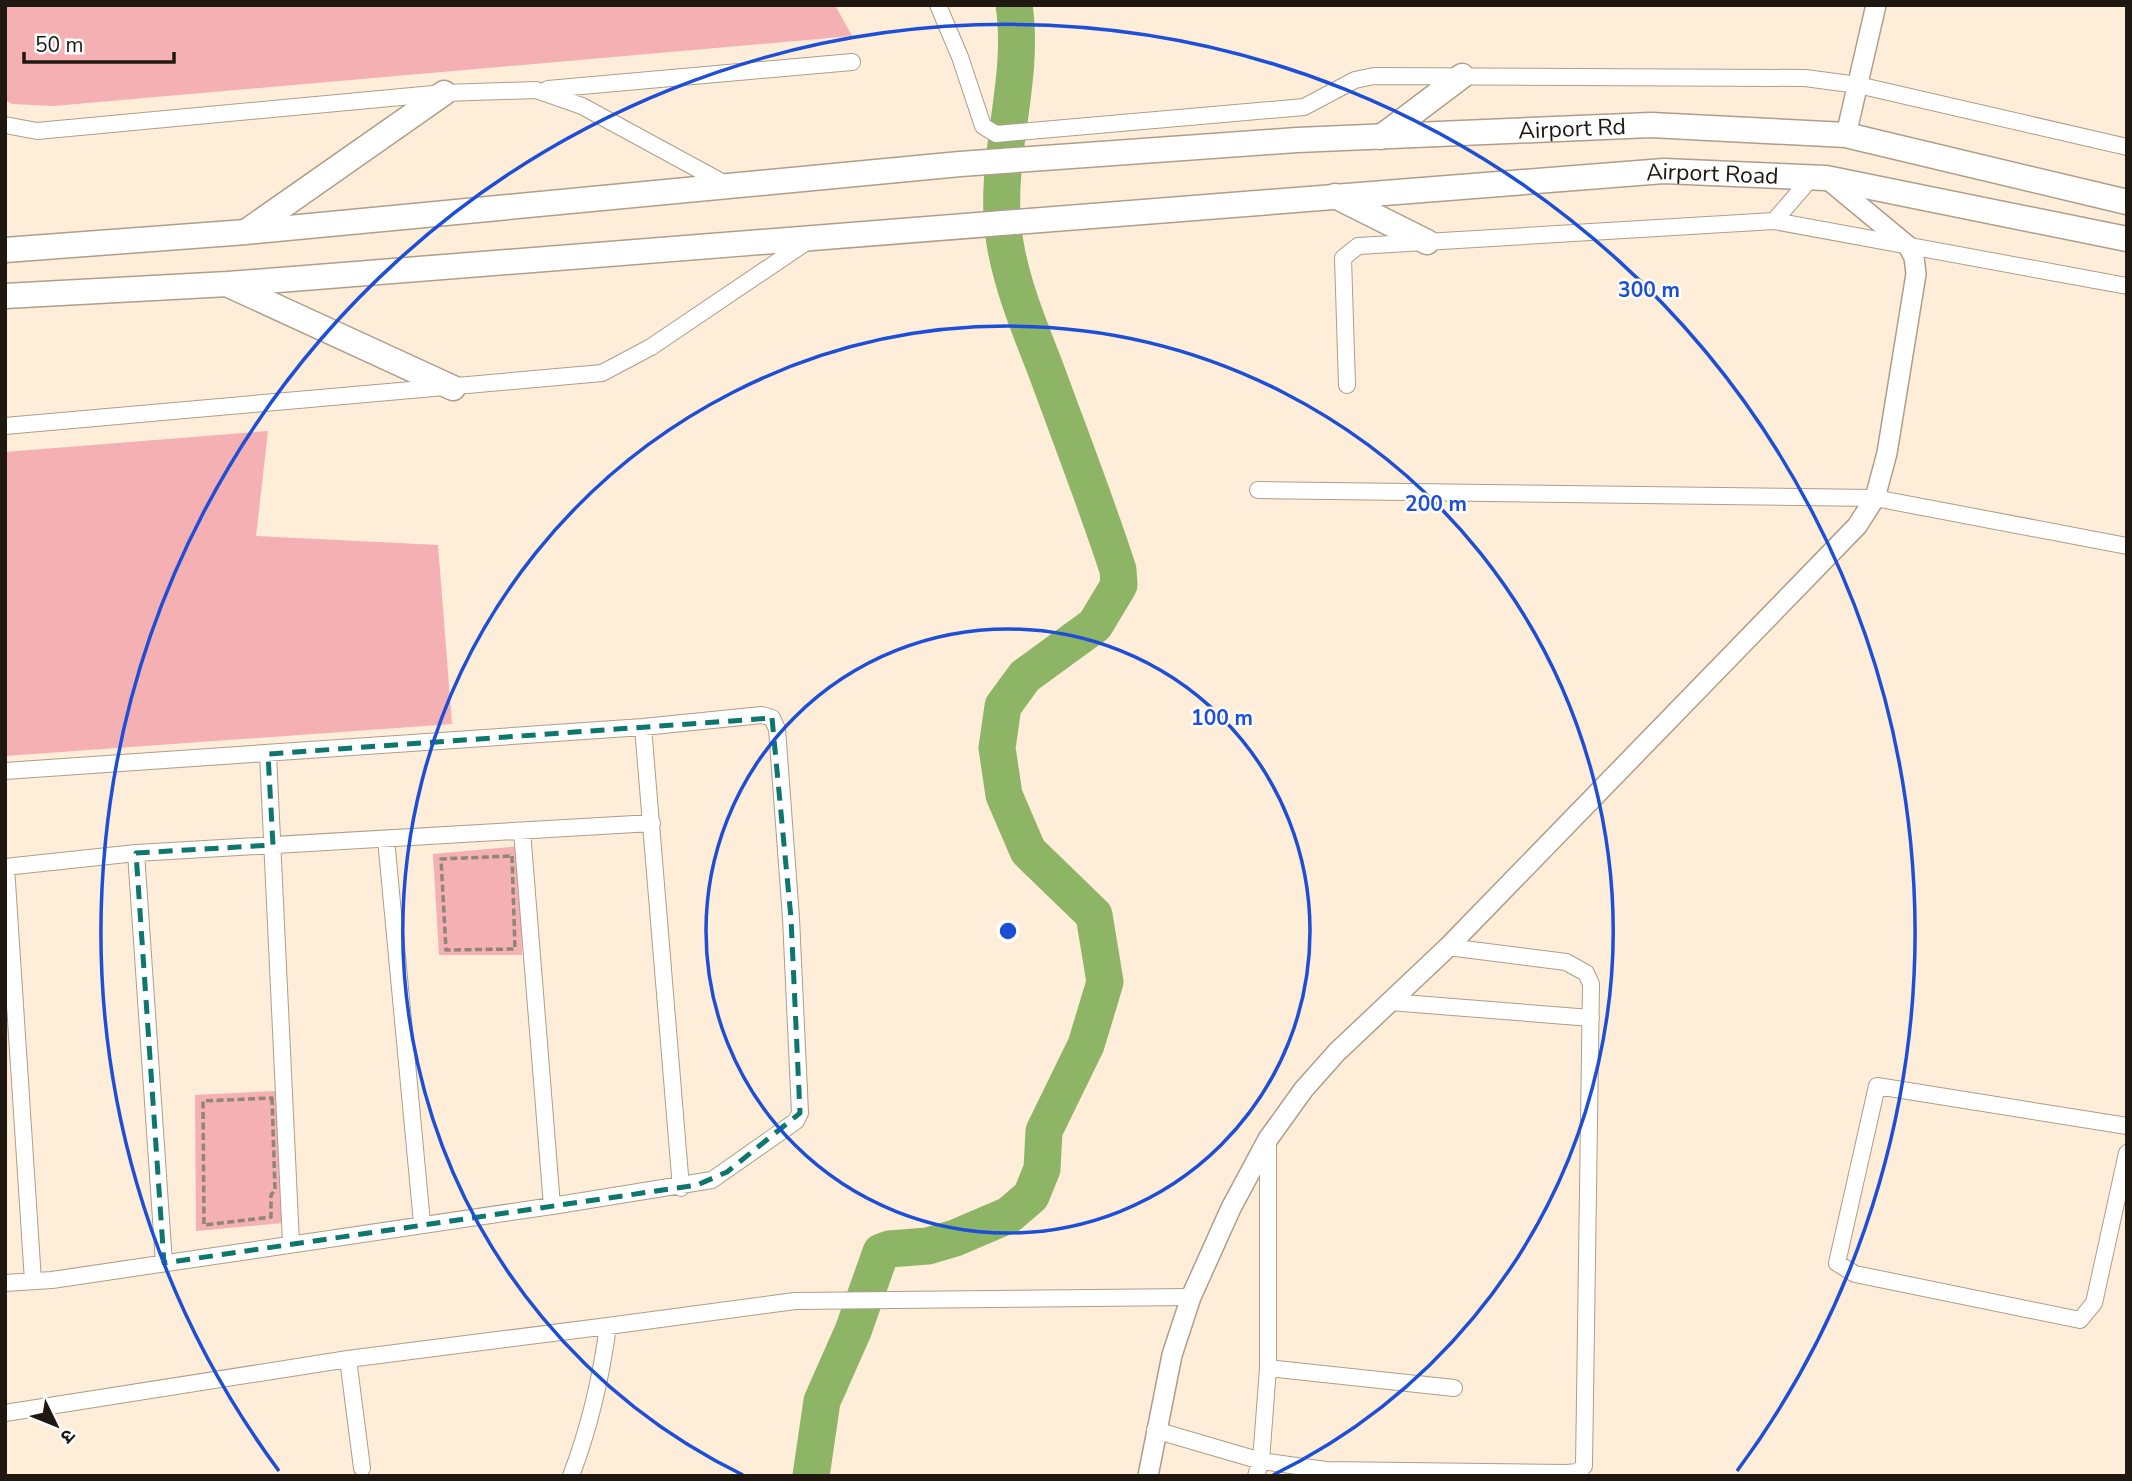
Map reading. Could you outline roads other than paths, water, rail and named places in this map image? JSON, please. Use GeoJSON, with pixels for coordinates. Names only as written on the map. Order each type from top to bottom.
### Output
{"type":"FeatureCollection","features":[{"type":"Feature","properties":{"kind":"main road"},"geometry":{"type":"LineString","coordinates":[[1381,137],[1462,76]]}},
{"type":"Feature","properties":{"kind":"main road"},"geometry":{"type":"LineString","coordinates":[[246,232],[444,93]]}},
{"type":"Feature","properties":{"kind":"main road","name":"Airport Rd"},"geometry":{"type":"LineString","coordinates":[[5,250],[246,232],[960,164],[1297,140],[1651,125],[1846,135],[2127,202]]}},
{"type":"Feature","properties":{"kind":"main road","name":"Airport Road"},"geometry":{"type":"LineString","coordinates":[[5,296],[228,284],[1293,198],[1664,171],[1819,177],[2127,239]]}},
{"type":"Feature","properties":{"kind":"main road"},"geometry":{"type":"LineString","coordinates":[[1335,195],[1427,242]]}},
{"type":"Feature","properties":{"kind":"main road"},"geometry":{"type":"LineString","coordinates":[[228,284],[453,387]]}},
{"type":"Feature","properties":{"kind":"street"},"geometry":{"type":"LineString","coordinates":[[938,5],[960,57],[983,126],[996,134],[1314,104],[1362,78],[1777,76],[1857,85],[2127,147]]}},
{"type":"Feature","properties":{"kind":"street"},"geometry":{"type":"LineString","coordinates":[[1846,135],[1876,5]]}},
{"type":"Feature","properties":{"kind":"street"},"geometry":{"type":"LineString","coordinates":[[5,125],[37,131],[74,129],[444,93],[536,90],[852,62]]}},
{"type":"Feature","properties":{"kind":"street"},"geometry":{"type":"LineString","coordinates":[[536,90],[582,106],[731,187]]}},
{"type":"Feature","properties":{"kind":"street"},"geometry":{"type":"LineString","coordinates":[[1148,1476],[1172,1355],[1191,1297],[1231,1208],[1268,1139],[1304,1089],[1337,1052],[1448,947],[1833,552],[1857,526],[1875,498],[1916,290],[1914,257],[1908,246],[1819,177],[1774,221]]}},
{"type":"Feature","properties":{"kind":"street"},"geometry":{"type":"LineString","coordinates":[[1347,385],[1343,258],[1358,246],[1774,221],[2127,286]]}},
{"type":"Feature","properties":{"kind":"street"},"geometry":{"type":"LineString","coordinates":[[5,426],[602,373],[620,366],[816,236]]}},
{"type":"Feature","properties":{"kind":"street"},"geometry":{"type":"LineString","coordinates":[[1258,490],[1875,498],[2127,546]]}},
{"type":"Feature","properties":{"kind":"street"},"geometry":{"type":"LineString","coordinates":[[5,771],[643,727],[762,715],[772,718],[777,729],[791,918],[800,1113],[796,1121],[727,1172],[712,1180],[681,1188],[422,1223],[164,1263],[5,1283]]}},
{"type":"Feature","properties":{"kind":"street"},"geometry":{"type":"LineString","coordinates":[[643,727],[681,1188]]}},
{"type":"Feature","properties":{"kind":"street"},"geometry":{"type":"LineString","coordinates":[[268,754],[290,1243]]}},
{"type":"Feature","properties":{"kind":"street"},"geometry":{"type":"LineString","coordinates":[[33,1281],[6,867],[136,853],[652,823]]}},
{"type":"Feature","properties":{"kind":"street"},"geometry":{"type":"LineString","coordinates":[[522,831],[552,1206]]}},
{"type":"Feature","properties":{"kind":"street"},"geometry":{"type":"LineString","coordinates":[[386,839],[422,1223]]}},
{"type":"Feature","properties":{"kind":"street"},"geometry":{"type":"LineString","coordinates":[[136,853],[164,1263]]}},
{"type":"Feature","properties":{"kind":"street"},"geometry":{"type":"LineString","coordinates":[[1155,1430],[1259,1468],[1566,1473],[1578,1472],[1584,1466],[1591,984],[1577,965],[1448,947]]}},
{"type":"Feature","properties":{"kind":"street"},"geometry":{"type":"LineString","coordinates":[[1390,1002],[1591,1018]]}},
{"type":"Feature","properties":{"kind":"street"},"geometry":{"type":"LineString","coordinates":[[2127,1126],[1877,1086],[1837,1263],[1855,1274],[2080,1320],[2094,1303],[2127,1153]]}},
{"type":"Feature","properties":{"kind":"street"},"geometry":{"type":"LineString","coordinates":[[1259,1468],[1268,1368],[1268,1139]]}},
{"type":"Feature","properties":{"kind":"street"},"geometry":{"type":"LineString","coordinates":[[5,1413],[348,1359],[795,1301],[1191,1297]]}},
{"type":"Feature","properties":{"kind":"street"},"geometry":{"type":"LineString","coordinates":[[571,1476],[589,1428],[601,1376],[608,1326]]}},
{"type":"Feature","properties":{"kind":"street"},"geometry":{"type":"LineString","coordinates":[[348,1359],[361,1473]]}},
{"type":"Feature","properties":{"kind":"street"},"geometry":{"type":"LineString","coordinates":[[1268,1368],[1454,1388]]}},
{"type":"Feature","properties":{"kind":"waterway"},"geometry":{"type":"LineString","coordinates":[[811,1476],[822,1401],[853,1331],[881,1252],[928,1246],[955,1238],[1009,1215],[1031,1196],[1042,1169],[1044,1131],[1086,1045],[1105,982],[1094,915],[1028,851],[1004,795],[997,748],[1003,706],[1025,676],[1095,625],[1119,585],[1118,570],[1101,519],[1022,307],[1005,243],[1002,183],[1016,64],[1014,5]]}}]}
